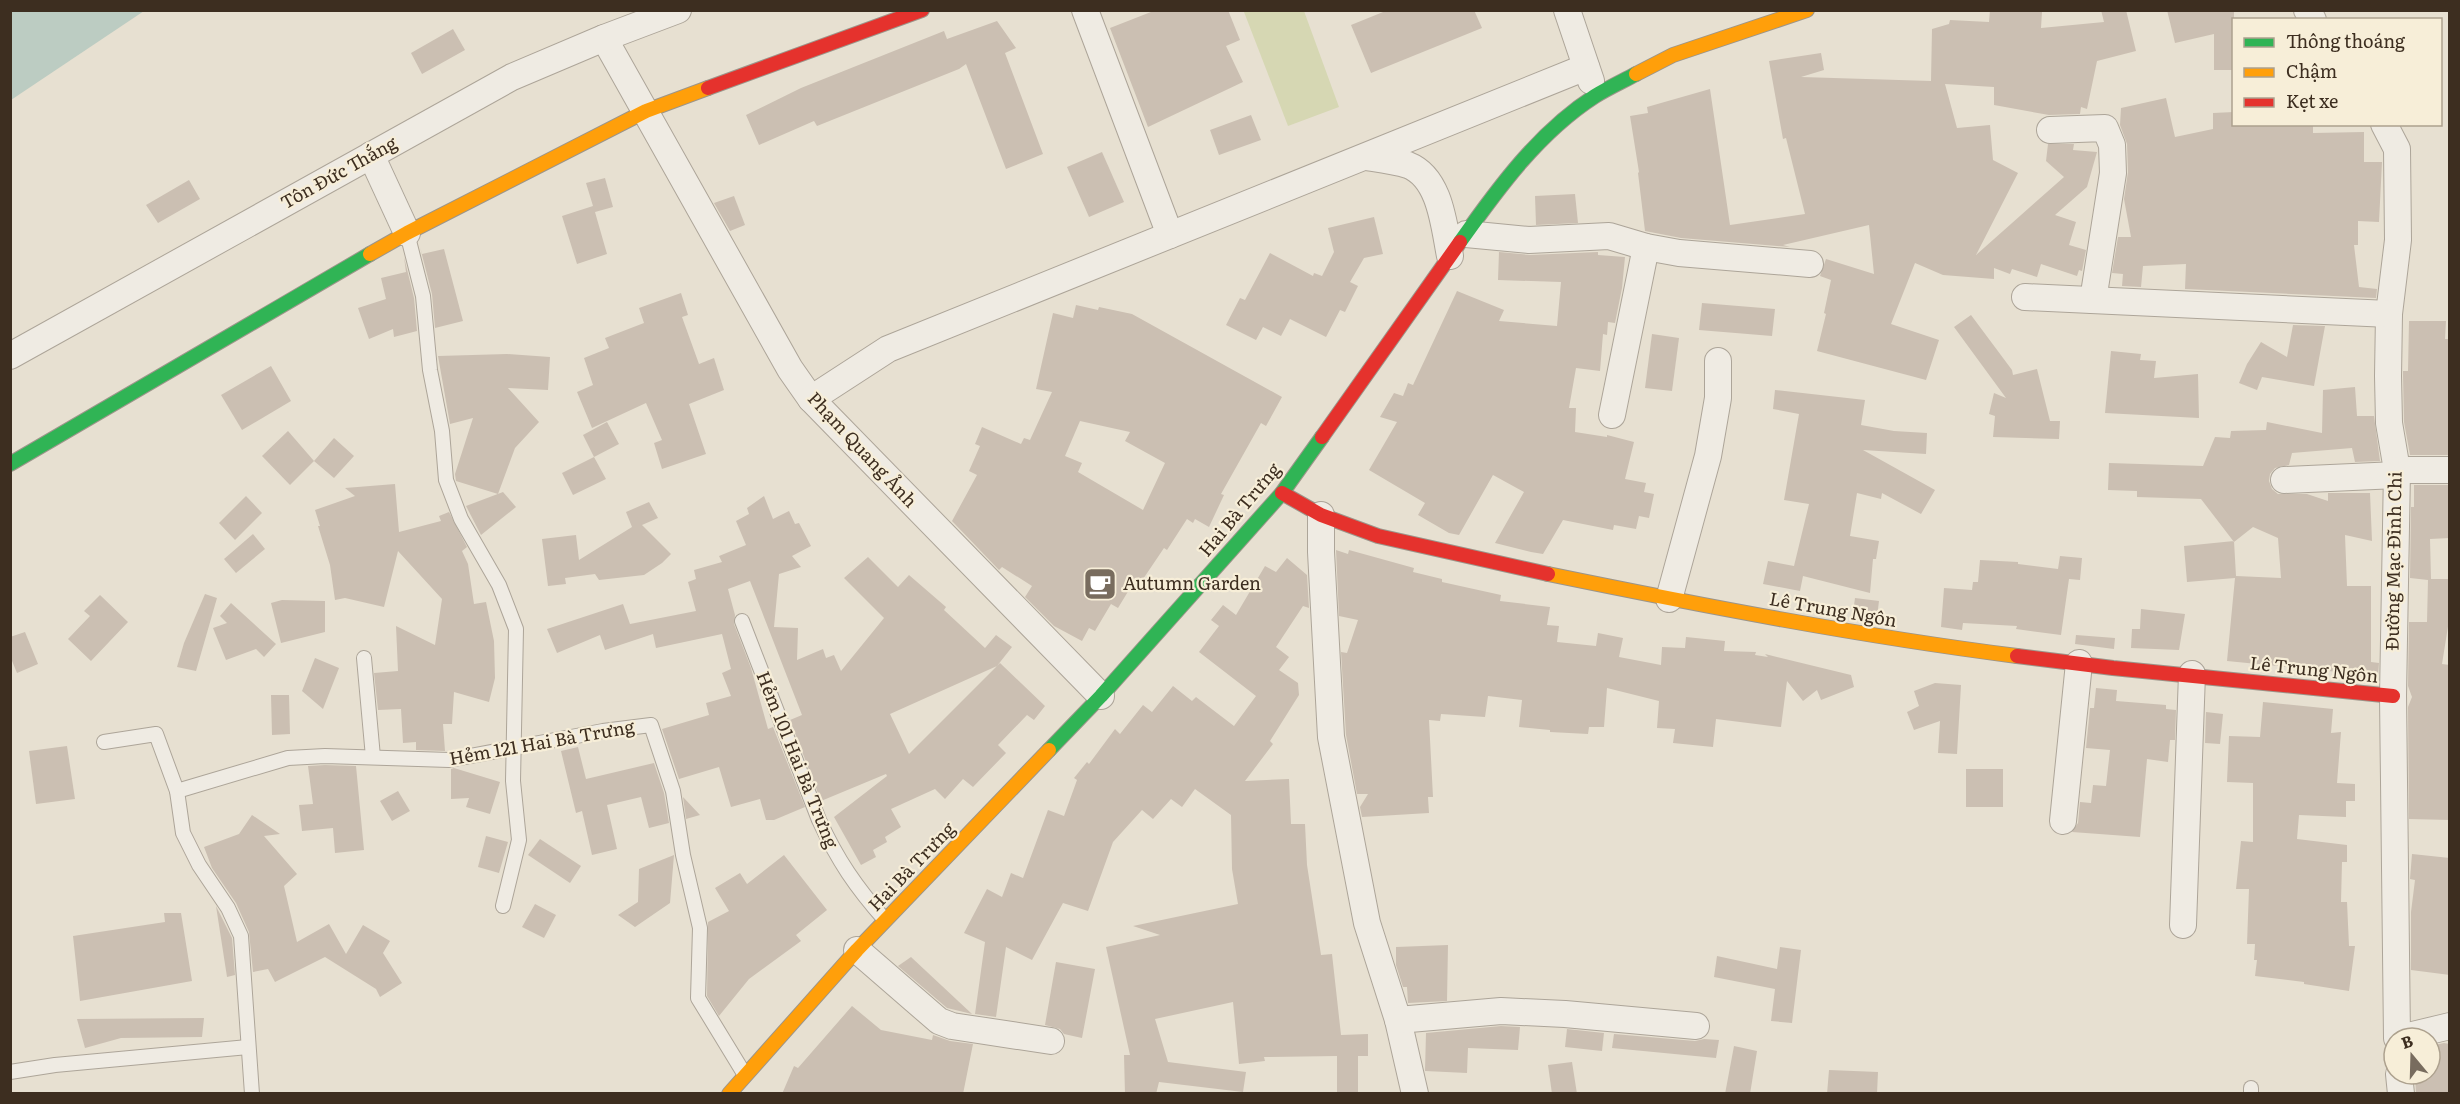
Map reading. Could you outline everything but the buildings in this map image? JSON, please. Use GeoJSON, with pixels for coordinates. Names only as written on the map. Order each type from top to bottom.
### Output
{"type":"FeatureCollection","features":[{"type":"Feature","properties":{"kind":"street","name":"Tôn Đức Thắng"},"geometry":{"type":"LineString","coordinates":[[10,356],[512,77],[678,10]]}},
{"type":"Feature","properties":{"kind":"street"},"geometry":{"type":"LineString","coordinates":[[10,464],[407,233],[646,111],[870,19],[922,10]]}},
{"type":"Feature","properties":{"kind":"street"},"geometry":{"type":"LineString","coordinates":[[1085,10],[1170,236]]}},
{"type":"Feature","properties":{"kind":"street"},"geometry":{"type":"LineString","coordinates":[[1567,10],[1595,96]]}},
{"type":"Feature","properties":{"kind":"street","name":"Hai Bà Trưng"},"geometry":{"type":"LineString","coordinates":[[729,1094],[885,920],[1101,696],[1282,493],[1487,204],[1539,141],[1595,96],[1673,56],[1807,10]]}},
{"type":"Feature","properties":{"kind":"street","name":"Phạm Quang Ảnh"},"geometry":{"type":"LineString","coordinates":[[604,38],[790,369],[811,399],[1101,696]]}},
{"type":"Feature","properties":{"kind":"street"},"geometry":{"type":"LineString","coordinates":[[811,399],[888,349],[1586,67]]}},
{"type":"Feature","properties":{"kind":"street","name":"Đường Mạc Đĩnh Chi"},"geometry":{"type":"LineString","coordinates":[[2386,126],[2397,149],[2398,240],[2389,314],[2389,423],[2397,472],[2392,696],[2399,1026]]}},
{"type":"Feature","properties":{"kind":"street"},"geometry":{"type":"LineString","coordinates":[[2050,130],[2105,128],[2112,145],[2113,173],[2093,300]]}},
{"type":"Feature","properties":{"kind":"street"},"geometry":{"type":"LineString","coordinates":[[371,155],[407,233]]}},
{"type":"Feature","properties":{"kind":"street"},"geometry":{"type":"LineString","coordinates":[[1366,157],[1409,166],[1427,180],[1440,206],[1450,256]]}},
{"type":"Feature","properties":{"kind":"street"},"geometry":{"type":"LineString","coordinates":[[1466,234],[1530,240],[1609,236],[1646,248],[1679,253],[1810,264]]}},
{"type":"Feature","properties":{"kind":"street"},"geometry":{"type":"LineString","coordinates":[[1612,415],[1646,248]]}},
{"type":"Feature","properties":{"kind":"street"},"geometry":{"type":"LineString","coordinates":[[2025,297],[2389,314]]}},
{"type":"Feature","properties":{"kind":"street"},"geometry":{"type":"LineString","coordinates":[[1669,599],[1708,456],[1718,398],[1718,362]]}},
{"type":"Feature","properties":{"kind":"street"},"geometry":{"type":"LineString","coordinates":[[2284,480],[2450,470]]}},
{"type":"Feature","properties":{"kind":"street","name":"Lê Trung Ngôn"},"geometry":{"type":"LineString","coordinates":[[1282,493],[1321,515],[1378,536],[1669,599],[1938,646],[2392,696]]}},
{"type":"Feature","properties":{"kind":"street"},"geometry":{"type":"LineString","coordinates":[[1321,515],[1331,737],[1367,923],[1398,1020],[1414,1094]]}},
{"type":"Feature","properties":{"kind":"street"},"geometry":{"type":"LineString","coordinates":[[2064,821],[2079,663]]}},
{"type":"Feature","properties":{"kind":"street"},"geometry":{"type":"LineString","coordinates":[[2184,925],[2192,674]]}},
{"type":"Feature","properties":{"kind":"street"},"geometry":{"type":"LineString","coordinates":[[857,950],[939,1021],[952,1026],[1051,1041]]}},
{"type":"Feature","properties":{"kind":"street"},"geometry":{"type":"LineString","coordinates":[[1398,1020],[1501,1011],[1565,1014],[1696,1026]]}},
{"type":"Feature","properties":{"kind":"lane"},"geometry":{"type":"LineString","coordinates":[[407,233],[423,296],[430,370],[442,431],[446,480],[461,519],[500,585],[516,629],[513,781],[519,840],[503,906]]}},
{"type":"Feature","properties":{"kind":"lane","name":"Hẻm 101 Hai Bà Trưng"},"geometry":{"type":"LineString","coordinates":[[742,621],[831,847],[855,885],[885,920]]}},
{"type":"Feature","properties":{"kind":"lane"},"geometry":{"type":"LineString","coordinates":[[364,658],[373,757]]}},
{"type":"Feature","properties":{"kind":"lane","name":"Hẻm 121 Hai Bà Trưng"},"geometry":{"type":"LineString","coordinates":[[177,791],[288,758],[325,756],[449,760],[513,747],[651,725],[673,791],[683,855],[700,928],[698,998],[745,1075]]}},
{"type":"Feature","properties":{"kind":"lane"},"geometry":{"type":"LineString","coordinates":[[104,742],[156,734],[177,791],[183,833],[199,865],[228,908],[241,936],[252,1094]]}},
{"type":"Feature","properties":{"kind":"lane"},"geometry":{"type":"LineString","coordinates":[[10,1072],[55,1065],[248,1047]]}},
{"type":"Feature","properties":{"kind":"green space"},"geometry":{"type":"Polygon","coordinates":[[[1304,11],[1339,107],[1288,126],[1244,12],[1304,11]]]}},
{"type":"Feature","properties":{"kind":"shaded area"},"geometry":{"type":"Polygon","coordinates":[[[11,10],[144,10],[144,11],[11,100],[11,10]]]}},
{"type":"Feature","properties":{"kind":"traffic: fast"},"geometry":{"type":"LineString","coordinates":[[1460,242],[1521,162],[1556,126],[1595,96],[1636,74]]}},
{"type":"Feature","properties":{"kind":"traffic: fast"},"geometry":{"type":"LineString","coordinates":[[10,464],[370,254]]}},
{"type":"Feature","properties":{"kind":"traffic: fast"},"geometry":{"type":"LineString","coordinates":[[1049,750],[1101,696],[1282,493],[1322,437]]}},
{"type":"Feature","properties":{"kind":"traffic: slow"},"geometry":{"type":"LineString","coordinates":[[1636,74],[1673,55],[1807,10]]}},
{"type":"Feature","properties":{"kind":"traffic: slow"},"geometry":{"type":"LineString","coordinates":[[370,254],[646,111],[708,88]]}},
{"type":"Feature","properties":{"kind":"traffic: slow"},"geometry":{"type":"LineString","coordinates":[[1548,574],[1782,620],[2017,656]]}},
{"type":"Feature","properties":{"kind":"traffic: slow"},"geometry":{"type":"LineString","coordinates":[[729,1094],[857,950],[1049,750]]}},
{"type":"Feature","properties":{"kind":"traffic: jam"},"geometry":{"type":"LineString","coordinates":[[708,88],[922,10]]}},
{"type":"Feature","properties":{"kind":"traffic: jam"},"geometry":{"type":"LineString","coordinates":[[1322,437],[1460,242]]}},
{"type":"Feature","properties":{"kind":"traffic: jam"},"geometry":{"type":"LineString","coordinates":[[1282,493],[1321,515],[1378,536],[1548,574]]}},
{"type":"Feature","properties":{"kind":"traffic: jam"},"geometry":{"type":"LineString","coordinates":[[2017,656],[2393,696]]}},
{"type":"Feature","properties":{"kind":"place","name":"Autumn Garden"},"geometry":{"type":"Point","coordinates":[1100,584]}}]}
